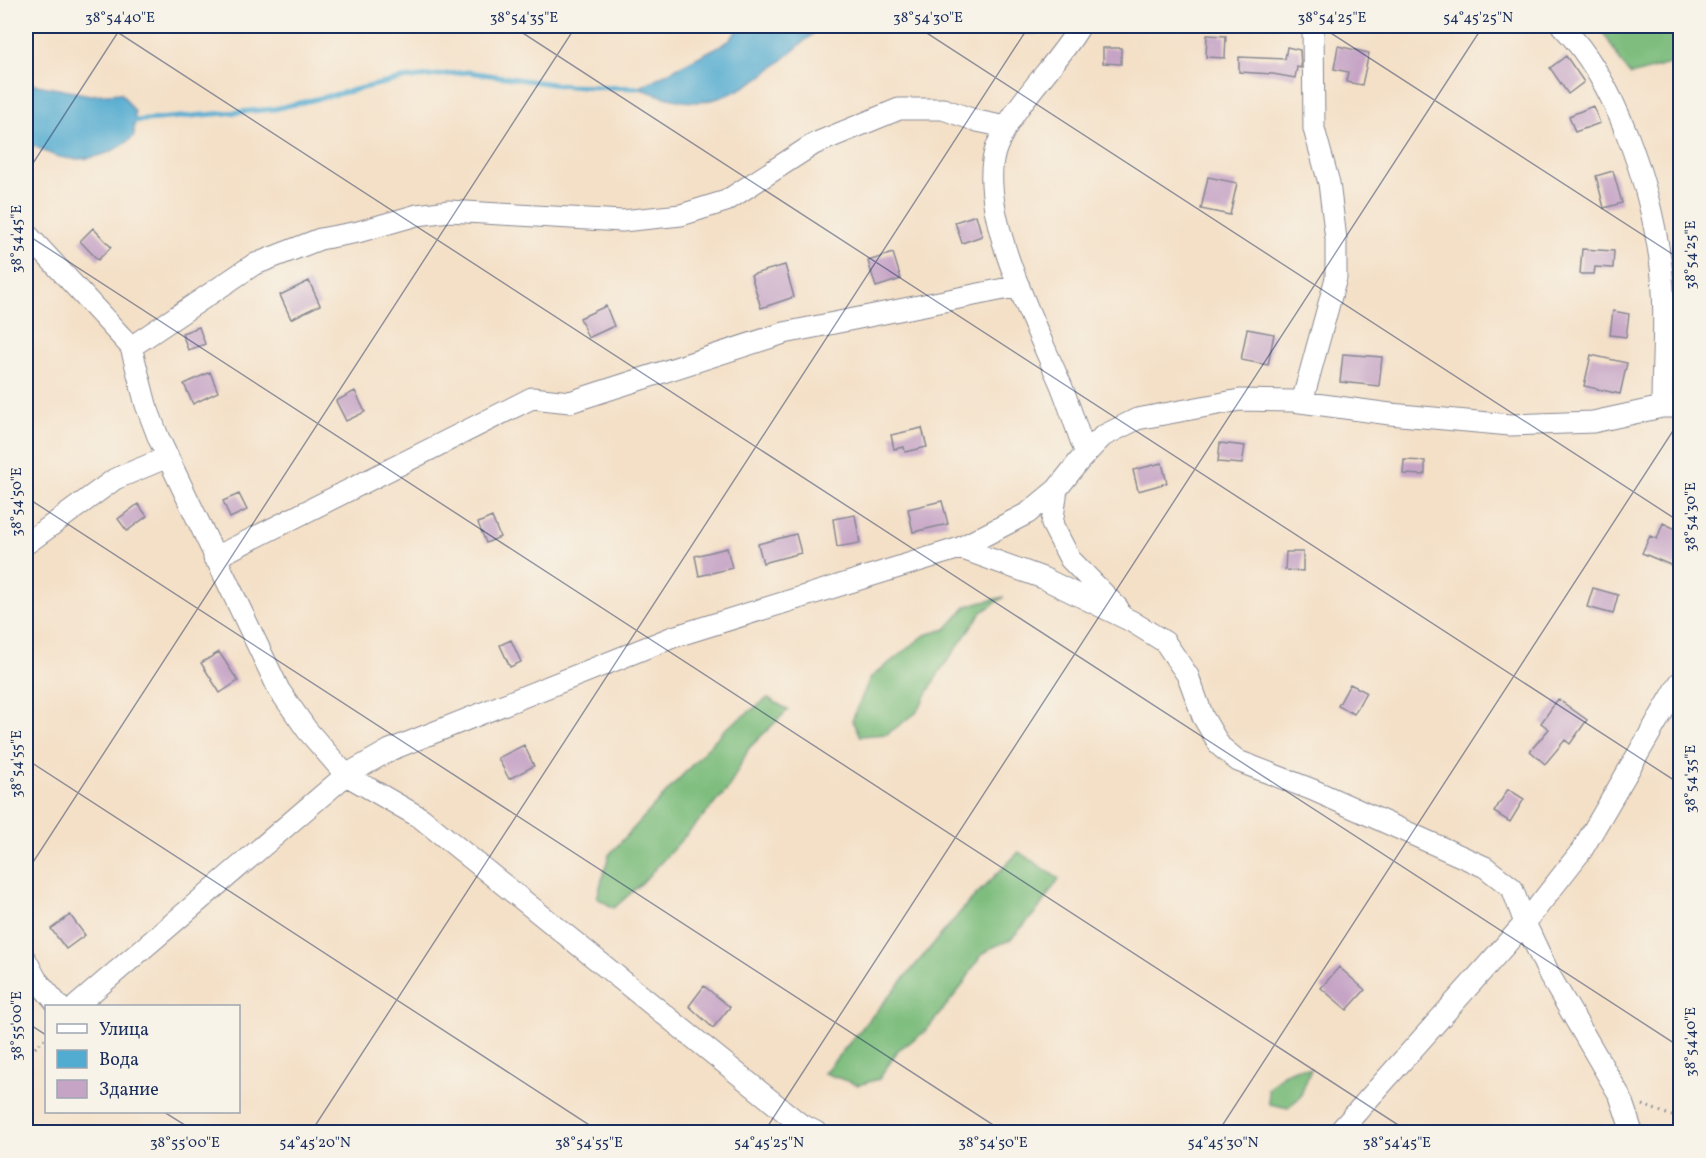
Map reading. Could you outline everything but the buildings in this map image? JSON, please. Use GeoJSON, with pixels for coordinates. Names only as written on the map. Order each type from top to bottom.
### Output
{"type":"FeatureCollection","features":[{"type":"Feature","properties":{"kind":"street"},"geometry":{"type":"LineString","coordinates":[[1080,26],[1066,49],[1038,82],[1006,127],[996,148],[993,181],[997,222],[1019,286],[1062,387],[1086,454]]}},
{"type":"Feature","properties":{"kind":"street"},"geometry":{"type":"LineString","coordinates":[[1302,402],[1336,279],[1336,238],[1329,183],[1314,129],[1312,26]]}},
{"type":"Feature","properties":{"kind":"street"},"geometry":{"type":"LineString","coordinates":[[77,1005],[346,775],[390,750],[673,637],[960,548],[1028,513],[1058,489],[1103,436],[1137,419],[1240,400],[1302,402],[1390,414],[1510,424],[1593,422],[1671,407],[1660,260],[1642,180],[1618,115],[1584,50],[1562,26]]}},
{"type":"Feature","properties":{"kind":"street"},"geometry":{"type":"LineString","coordinates":[[131,347],[253,265],[320,239],[358,232],[417,215],[449,211],[622,221],[681,215],[726,201],[814,144],[899,109],[943,109],[977,121],[1006,127]]}},
{"type":"Feature","properties":{"kind":"street"},"geometry":{"type":"LineString","coordinates":[[26,233],[131,347],[146,405],[168,457],[214,558],[279,690],[307,730],[346,775],[421,818],[800,1124],[816,1132]]}},
{"type":"Feature","properties":{"kind":"street"},"geometry":{"type":"LineString","coordinates":[[214,558],[532,398],[570,402],[784,333],[1019,286]]}},
{"type":"Feature","properties":{"kind":"street"},"geometry":{"type":"LineString","coordinates":[[26,544],[115,479],[168,457]]}},
{"type":"Feature","properties":{"kind":"street"},"geometry":{"type":"LineString","coordinates":[[1058,489],[1052,524],[1070,559],[1131,621]]}},
{"type":"Feature","properties":{"kind":"street"},"geometry":{"type":"LineString","coordinates":[[960,548],[1043,578],[1131,621],[1165,642],[1188,676],[1203,717],[1220,746],[1238,761],[1313,790],[1485,867],[1512,888],[1525,923],[1550,976],[1620,1096],[1632,1132]]}},
{"type":"Feature","properties":{"kind":"street"},"geometry":{"type":"LineString","coordinates":[[1339,1132],[1525,923],[1582,850],[1680,682]]}},
{"type":"Feature","properties":{"kind":"street"},"geometry":{"type":"LineString","coordinates":[[26,960],[36,979],[58,1005]]}},
{"type":"Feature","properties":{"kind":"path"},"geometry":{"type":"LineString","coordinates":[[26,1056],[45,1039]]}},
{"type":"Feature","properties":{"kind":"path"},"geometry":{"type":"LineString","coordinates":[[1620,1096],[1680,1119]]}},
{"type":"Feature","properties":{"kind":"green space"},"geometry":{"type":"Polygon","coordinates":[[[1597,26],[1680,26],[1680,61],[1631,75],[1621,63],[1607,37],[1597,26]]]}},
{"type":"Feature","properties":{"kind":"green space"},"geometry":{"type":"Polygon","coordinates":[[[1004,597],[982,612],[940,671],[916,713],[887,734],[860,736],[852,721],[870,678],[925,635],[946,629],[967,606],[1004,597]]]}},
{"type":"Feature","properties":{"kind":"green space"},"geometry":{"type":"Polygon","coordinates":[[[768,698],[788,710],[749,748],[728,789],[642,883],[614,908],[597,898],[609,855],[724,730],[768,698]]]}},
{"type":"Feature","properties":{"kind":"green space"},"geometry":{"type":"Polygon","coordinates":[[[1019,852],[1059,879],[1036,912],[1010,940],[991,948],[979,958],[962,986],[925,1032],[898,1050],[879,1079],[858,1085],[824,1073],[968,903],[1019,852]]]}},
{"type":"Feature","properties":{"kind":"green space"},"geometry":{"type":"Polygon","coordinates":[[[1298,1068],[1311,1069],[1300,1097],[1288,1108],[1269,1104],[1268,1089],[1283,1074],[1298,1068]]]}},
{"type":"Feature","properties":{"kind":"water"},"geometry":{"type":"Polygon","coordinates":[[[741,26],[822,26],[768,71],[739,90],[723,97],[689,102],[671,99],[638,88],[729,41],[741,26]]]}},
{"type":"Feature","properties":{"kind":"water"},"geometry":{"type":"Polygon","coordinates":[[[880,26],[1050,26],[1038,33],[900,33],[880,26]]]}},
{"type":"Feature","properties":{"kind":"water"},"geometry":{"type":"Polygon","coordinates":[[[26,83],[90,95],[121,93],[135,112],[134,136],[118,148],[100,156],[80,159],[56,156],[26,142],[26,83]]]}},
{"type":"Feature","properties":{"kind":"waterway"},"geometry":{"type":"LineString","coordinates":[[1663,26],[1680,38]]}},
{"type":"Feature","properties":{"kind":"waterway"},"geometry":{"type":"LineString","coordinates":[[134,121],[274,109],[401,79],[468,72],[567,86],[638,88]]}}]}
